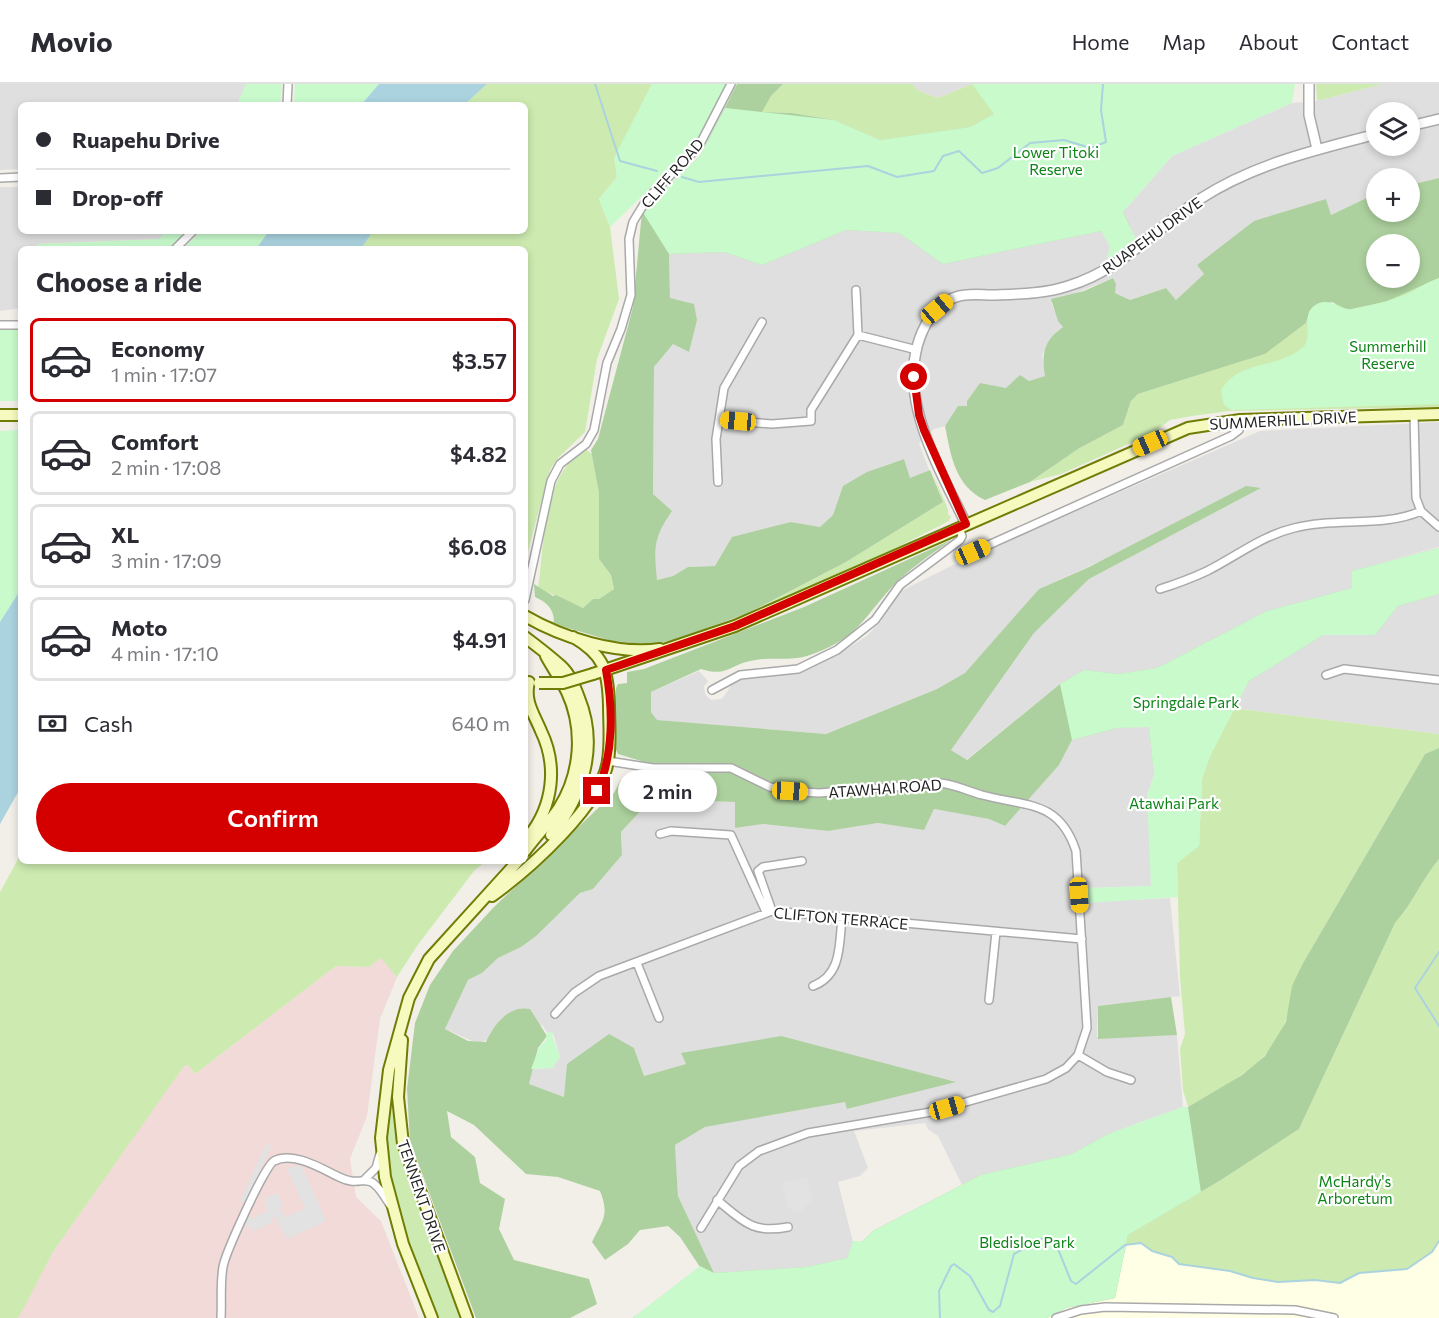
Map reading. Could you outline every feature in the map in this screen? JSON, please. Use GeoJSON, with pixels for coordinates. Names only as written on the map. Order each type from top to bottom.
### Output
{"type":"FeatureCollection","features":[{"type":"Feature","properties":{"kind":"main road","name":"SUMMERHILL DRIVE"},"geometry":{"type":"LineString","coordinates":[[531,682],[563,683],[682,645],[754,618],[1172,434],[1208,423],[1439,414]]}},
{"type":"Feature","properties":{"kind":"main road"},"geometry":{"type":"LineString","coordinates":[[528,617],[573,637],[631,649],[682,645]]}},
{"type":"Feature","properties":{"kind":"main road"},"geometry":{"type":"LineString","coordinates":[[468,914],[510,883],[580,815],[597,791],[608,761],[606,670],[598,656],[573,637]]}},
{"type":"Feature","properties":{"kind":"main road"},"geometry":{"type":"LineString","coordinates":[[528,640],[561,666],[576,690],[587,728],[587,757],[579,791],[550,836],[528,853]]}},
{"type":"Feature","properties":{"kind":"main road"},"geometry":{"type":"LineString","coordinates":[[528,847],[566,796],[577,757],[578,730],[573,710],[567,692],[544,653]]}},
{"type":"Feature","properties":{"kind":"main road"},"geometry":{"type":"LineString","coordinates":[[528,836],[544,812],[552,774],[549,749],[528,703],[531,682]]}},
{"type":"Feature","properties":{"kind":"main road"},"geometry":{"type":"LineString","coordinates":[[468,914],[515,864]]}},
{"type":"Feature","properties":{"kind":"main road","name":"TENNENT DRIVE"},"geometry":{"type":"LineString","coordinates":[[432,1318],[393,1211],[381,1150],[389,1070],[408,998],[429,958],[468,914]]}},
{"type":"Feature","properties":{"kind":"main road","name":"TENNENT DRIVE"},"geometry":{"type":"LineString","coordinates":[[408,998],[399,1070],[400,1130],[410,1168],[467,1318]]}},
{"type":"Feature","properties":{"kind":"street"},"geometry":{"type":"LineString","coordinates":[[287,102],[288,84]]}},
{"type":"Feature","properties":{"kind":"street","name":"CLIFF ROAD"},"geometry":{"type":"LineString","coordinates":[[528,586],[551,481],[560,464],[586,444],[594,430],[607,363],[621,329],[631,295],[629,238],[633,222],[647,199],[699,146],[731,84]]}},
{"type":"Feature","properties":{"kind":"street"},"geometry":{"type":"LineString","coordinates":[[1309,84],[1308,115],[1317,149]]}},
{"type":"Feature","properties":{"kind":"street"},"geometry":{"type":"LineString","coordinates":[[1420,124],[1439,119]]}},
{"type":"Feature","properties":{"kind":"street","name":"RUAPEHU DRIVE"},"geometry":{"type":"LineString","coordinates":[[963,526],[919,415],[914,377],[917,350],[929,319],[947,301],[963,295],[1042,292],[1090,278],[1119,263],[1181,213],[1227,183],[1286,157],[1366,137]]}},
{"type":"Feature","properties":{"kind":"street"},"geometry":{"type":"LineString","coordinates":[[0,178],[18,177]]}},
{"type":"Feature","properties":{"kind":"street"},"geometry":{"type":"LineString","coordinates":[[178,246],[190,234]]}},
{"type":"Feature","properties":{"kind":"street"},"geometry":{"type":"LineString","coordinates":[[720,420],[772,424],[811,421],[811,410],[858,335],[856,290]]}},
{"type":"Feature","properties":{"kind":"street"},"geometry":{"type":"LineString","coordinates":[[718,482],[716,439],[724,388],[762,322]]}},
{"type":"Feature","properties":{"kind":"street"},"geometry":{"type":"LineString","coordinates":[[0,325],[18,325]]}},
{"type":"Feature","properties":{"kind":"street"},"geometry":{"type":"LineString","coordinates":[[858,335],[917,350]]}},
{"type":"Feature","properties":{"kind":"street"},"geometry":{"type":"LineString","coordinates":[[1414,415],[1416,498],[1421,511],[1439,527]]}},
{"type":"Feature","properties":{"kind":"street"},"geometry":{"type":"LineString","coordinates":[[973,552],[1231,436],[1239,430],[1240,420]]}},
{"type":"Feature","properties":{"kind":"street"},"geometry":{"type":"LineString","coordinates":[[1160,589],[1207,570],[1262,538],[1294,528],[1333,521],[1401,518],[1421,511]]}},
{"type":"Feature","properties":{"kind":"street"},"geometry":{"type":"LineString","coordinates":[[712,690],[740,675],[798,669],[837,650],[875,620],[900,585],[962,538],[963,526]]}},
{"type":"Feature","properties":{"kind":"street"},"geometry":{"type":"LineString","coordinates":[[1326,675],[1344,669],[1439,680]]}},
{"type":"Feature","properties":{"kind":"street","name":"ATAWHAI ROAD"},"geometry":{"type":"LineString","coordinates":[[608,761],[653,768],[731,768],[770,787],[819,793],[941,783],[982,795],[1036,806],[1055,815],[1071,837],[1077,860],[1087,1028],[1078,1055]]}},
{"type":"Feature","properties":{"kind":"street"},"geometry":{"type":"LineString","coordinates":[[660,834],[671,831],[731,835],[769,912]]}},
{"type":"Feature","properties":{"kind":"street"},"geometry":{"type":"LineString","coordinates":[[769,912],[758,871],[763,867],[802,861]]}},
{"type":"Feature","properties":{"kind":"street","name":"CLIFTON TERRACE"},"geometry":{"type":"LineString","coordinates":[[555,1014],[568,999],[591,980],[769,912],[1082,939]]}},
{"type":"Feature","properties":{"kind":"street"},"geometry":{"type":"LineString","coordinates":[[813,986],[825,981],[834,971],[842,918]]}},
{"type":"Feature","properties":{"kind":"street"},"geometry":{"type":"LineString","coordinates":[[989,1000],[996,932]]}},
{"type":"Feature","properties":{"kind":"street"},"geometry":{"type":"LineString","coordinates":[[637,963],[659,1018]]}},
{"type":"Feature","properties":{"kind":"street"},"geometry":{"type":"LineString","coordinates":[[701,1228],[740,1166],[771,1145],[808,1133],[931,1112],[1046,1079],[1066,1068],[1078,1055],[1107,1072],[1131,1080]]}},
{"type":"Feature","properties":{"kind":"street"},"geometry":{"type":"LineString","coordinates":[[365,1179],[376,1168],[381,1150]]}},
{"type":"Feature","properties":{"kind":"street"},"geometry":{"type":"LineString","coordinates":[[221,1318],[224,1262],[261,1179],[272,1162],[285,1158],[301,1160],[346,1181],[365,1179],[379,1187],[393,1211]]}},
{"type":"Feature","properties":{"kind":"street"},"geometry":{"type":"LineString","coordinates":[[717,1200],[753,1228],[770,1230],[788,1227]]}},
{"type":"Feature","properties":{"kind":"street"},"geometry":{"type":"LineString","coordinates":[[1056,1318],[1081,1310],[1105,1307],[1295,1310],[1334,1318]]}},
{"type":"Feature","properties":{"kind":"shaded area"},"geometry":{"type":"Polygon","coordinates":[[[0,84],[246,84],[238,102],[18,102],[18,169],[0,170],[0,84]]]}},
{"type":"Feature","properties":{"kind":"shaded area"},"geometry":{"type":"Polygon","coordinates":[[[912,84],[972,84],[938,98],[919,91],[912,84]]]}},
{"type":"Feature","properties":{"kind":"shaded area"},"geometry":{"type":"Polygon","coordinates":[[[1383,84],[1439,84],[1439,178],[1420,183],[1420,168],[1366,168],[1366,198],[1331,215],[1326,199],[1197,265],[1204,274],[1176,300],[1166,288],[1130,300],[1115,293],[1113,278],[1051,303],[1063,327],[1056,332],[1042,355],[1045,376],[1006,388],[980,384],[967,401],[967,406],[958,407],[945,426],[934,429],[919,443],[929,470],[910,479],[904,459],[883,466],[844,486],[833,515],[820,527],[791,522],[715,566],[688,567],[673,576],[656,580],[654,546],[659,528],[671,511],[653,494],[654,367],[673,343],[689,351],[670,299],[669,254],[724,252],[762,265],[846,230],[899,233],[943,264],[1101,231],[1110,246],[1107,259],[1135,239],[1123,212],[1172,156],[1292,103],[1317,101],[1383,84]]]}},
{"type":"Feature","properties":{"kind":"shaded area"},"geometry":{"type":"Polygon","coordinates":[[[0,187],[18,187],[18,234],[164,234],[159,239],[18,246],[18,308],[0,311],[0,187]]]}},
{"type":"Feature","properties":{"kind":"shaded area"},"geometry":{"type":"Polygon","coordinates":[[[1439,422],[1439,547],[1352,571],[1352,588],[1267,611],[1157,668],[1118,674],[1084,670],[1060,684],[966,760],[951,750],[970,720],[1034,633],[1089,579],[1259,489],[1039,589],[966,673],[937,689],[826,734],[656,720],[651,712],[651,692],[699,671],[708,681],[704,686],[705,694],[711,700],[722,699],[732,684],[741,679],[800,673],[835,656],[867,636],[881,621],[897,593],[955,564],[1260,431],[1439,422]]]}},
{"type":"Feature","properties":{"kind":"shaded area"},"geometry":{"type":"Polygon","coordinates":[[[1439,594],[1439,734],[1233,708],[1249,681],[1323,635],[1375,635],[1398,606],[1439,594]]]}},
{"type":"Feature","properties":{"kind":"shaded area"},"geometry":{"type":"Polygon","coordinates":[[[1149,726],[1154,775],[1147,796],[1152,886],[1087,888],[1086,902],[1170,898],[1180,996],[1098,1006],[1097,1037],[1177,1035],[1183,1107],[1108,1134],[1072,1154],[981,1175],[962,1185],[938,1136],[928,1129],[925,1123],[854,1131],[868,1168],[860,1176],[838,1182],[853,1242],[847,1258],[807,1267],[714,1273],[678,1196],[675,1145],[704,1127],[845,1102],[848,1109],[954,1081],[681,1053],[687,1064],[644,1076],[634,1048],[564,1097],[529,1085],[531,1069],[552,1068],[560,1057],[553,1033],[547,1032],[542,1025],[477,1043],[445,1029],[468,980],[482,973],[498,958],[521,947],[580,893],[593,889],[622,855],[621,832],[647,804],[674,800],[735,802],[735,828],[763,824],[828,831],[878,823],[924,829],[934,809],[989,819],[1004,826],[1059,765],[1072,740],[1117,728],[1149,726]]]}},
{"type":"Feature","properties":{"kind":"shaded area"},"geometry":{"type":"Polygon","coordinates":[[[381,957],[397,977],[380,1019],[367,1116],[350,1159],[356,1197],[381,1221],[419,1318],[17,1318],[53,1252],[184,1065],[188,1065],[195,1074],[336,966],[369,967],[381,957]]]}},
{"type":"Feature","properties":{"kind":"shaded area"},"geometry":{"type":"Polygon","coordinates":[[[272,1144],[246,1202],[240,1201],[265,1146],[272,1144]]]}},
{"type":"Feature","properties":{"kind":"shaded area"},"geometry":{"type":"Polygon","coordinates":[[[301,1165],[326,1221],[287,1239],[275,1217],[271,1218],[273,1222],[254,1231],[245,1224],[248,1216],[255,1219],[257,1215],[267,1212],[265,1199],[277,1193],[283,1206],[279,1208],[286,1217],[305,1208],[287,1172],[288,1168],[301,1165]]]}},
{"type":"Feature","properties":{"kind":"shaded area"},"geometry":{"type":"Polygon","coordinates":[[[807,1177],[813,1200],[798,1213],[788,1208],[781,1183],[807,1177]]]}},
{"type":"Feature","properties":{"kind":"shaded area"},"geometry":{"type":"Polygon","coordinates":[[[1439,1241],[1439,1318],[1047,1318],[1066,1308],[1115,1298],[1116,1284],[1127,1245],[1141,1243],[1152,1251],[1172,1257],[1179,1264],[1230,1271],[1253,1278],[1278,1282],[1313,1280],[1340,1283],[1359,1273],[1379,1270],[1432,1252],[1439,1241]]]}},
{"type":"Feature","properties":{"kind":"green space"},"geometry":{"type":"Polygon","coordinates":[[[246,84],[282,84],[280,102],[238,102],[246,84]]]}},
{"type":"Feature","properties":{"kind":"green space"},"geometry":{"type":"Polygon","coordinates":[[[295,84],[379,84],[364,102],[294,102],[295,84]]]}},
{"type":"Feature","properties":{"kind":"green space"},"geometry":{"type":"Polygon","coordinates":[[[487,84],[652,84],[615,157],[617,177],[599,199],[610,227],[619,299],[597,359],[585,432],[557,459],[550,470],[528,551],[528,246],[363,246],[371,234],[528,234],[528,102],[467,102],[487,84]]]}},
{"type":"Feature","properties":{"kind":"green space"},"geometry":{"type":"Polygon","coordinates":[[[652,84],[729,84],[690,150],[610,227],[599,199],[617,177],[614,158],[652,84]]]}},
{"type":"Feature","properties":{"kind":"green space"},"geometry":{"type":"Polygon","coordinates":[[[737,84],[783,84],[771,96],[762,112],[792,113],[834,120],[880,140],[970,127],[994,114],[1127,207],[1123,212],[1130,226],[1104,235],[1101,231],[943,264],[899,233],[846,230],[762,265],[724,252],[669,254],[670,298],[694,304],[697,320],[689,352],[673,344],[654,367],[653,494],[672,511],[661,529],[656,544],[657,580],[673,576],[688,567],[715,566],[732,537],[791,522],[820,527],[833,515],[843,486],[867,472],[904,459],[910,478],[930,470],[943,502],[846,562],[748,613],[673,641],[645,644],[612,641],[551,623],[550,621],[554,622],[553,613],[546,603],[535,597],[534,584],[553,596],[556,595],[583,608],[593,599],[599,599],[614,589],[611,575],[599,559],[599,493],[591,450],[598,439],[633,307],[642,211],[700,156],[737,84]]]}},
{"type":"Feature","properties":{"kind":"green space"},"geometry":{"type":"Polygon","coordinates":[[[783,84],[912,84],[919,91],[938,98],[972,84],[1083,84],[994,114],[970,127],[880,140],[834,120],[792,113],[761,112],[771,96],[783,84]]]}},
{"type":"Feature","properties":{"kind":"green space","name":"Lower Titoki Reserve"},"geometry":{"type":"Polygon","coordinates":[[[972,84],[1295,84],[1292,103],[1172,156],[1123,212],[1136,239],[1107,260],[1110,246],[1101,231],[943,264],[899,233],[846,230],[762,265],[724,252],[669,254],[642,211],[700,156],[725,108],[834,120],[880,140],[970,127],[994,114],[972,84]]]}},
{"type":"Feature","properties":{"kind":"green space"},"geometry":{"type":"Polygon","coordinates":[[[1316,84],[1383,84],[1317,101],[1316,84]]]}},
{"type":"Feature","properties":{"kind":"green space"},"geometry":{"type":"Polygon","coordinates":[[[1439,178],[1439,278],[1420,286],[1420,234],[1366,234],[1366,288],[1416,288],[1385,302],[1348,310],[1332,302],[1310,310],[1306,323],[1265,354],[1138,394],[1131,401],[1123,425],[1078,449],[1030,482],[985,500],[967,487],[952,459],[945,426],[958,406],[967,406],[967,401],[980,383],[1006,388],[1020,375],[1029,381],[1045,376],[1043,361],[1045,348],[1052,337],[1063,327],[1058,321],[1051,299],[1084,291],[1113,278],[1116,284],[1115,293],[1130,300],[1166,288],[1176,300],[1204,274],[1197,265],[1254,221],[1326,199],[1331,215],[1366,198],[1366,222],[1420,222],[1420,183],[1439,178]]]}},
{"type":"Feature","properties":{"kind":"green space"},"geometry":{"type":"Polygon","coordinates":[[[164,234],[184,234],[172,246],[37,246],[37,244],[159,239],[164,234]]]}},
{"type":"Feature","properties":{"kind":"green space"},"geometry":{"type":"Polygon","coordinates":[[[198,234],[267,234],[258,246],[186,246],[198,234]]]}},
{"type":"Feature","properties":{"kind":"green space","name":"Summerhill Reserve"},"geometry":{"type":"Polygon","coordinates":[[[1439,278],[1439,407],[1229,411],[1170,420],[1153,433],[1061,474],[1030,482],[1078,449],[1123,425],[1131,401],[1138,394],[1265,354],[1306,323],[1310,310],[1399,288],[1420,288],[1420,283],[1439,278]]]}},
{"type":"Feature","properties":{"kind":"green space","name":"Summerhill Reserve"},"geometry":{"type":"Polygon","coordinates":[[[1439,278],[1439,404],[1232,410],[1224,405],[1221,390],[1229,380],[1248,369],[1280,360],[1301,349],[1307,339],[1311,308],[1317,304],[1327,302],[1352,309],[1400,297],[1439,278]]]}},
{"type":"Feature","properties":{"kind":"green space"},"geometry":{"type":"Polygon","coordinates":[[[0,330],[18,330],[18,401],[0,401],[0,330]]]}},
{"type":"Feature","properties":{"kind":"green space"},"geometry":{"type":"Polygon","coordinates":[[[18,430],[18,594],[0,622],[0,431],[18,430]]]}},
{"type":"Feature","properties":{"kind":"green space"},"geometry":{"type":"Polygon","coordinates":[[[585,449],[592,454],[599,493],[599,559],[611,575],[614,589],[599,599],[593,599],[583,608],[538,588],[544,531],[553,493],[560,476],[571,461],[585,449]]]}},
{"type":"Feature","properties":{"kind":"green space"},"geometry":{"type":"Polygon","coordinates":[[[931,469],[948,509],[948,515],[951,516],[949,521],[896,548],[748,613],[846,562],[943,502],[931,469]]]}},
{"type":"Feature","properties":{"kind":"green space"},"geometry":{"type":"Polygon","coordinates":[[[1246,486],[1261,488],[1089,579],[1034,633],[951,750],[967,760],[1060,684],[1084,670],[1118,674],[1157,668],[1267,611],[1352,588],[1352,571],[1439,548],[1439,594],[1398,606],[1375,635],[1323,635],[1249,681],[1233,708],[1154,775],[1149,726],[1117,728],[1072,740],[1059,765],[1005,826],[989,819],[934,809],[924,830],[878,823],[828,831],[763,824],[735,828],[735,802],[674,800],[647,804],[621,832],[622,855],[593,889],[580,893],[536,936],[521,947],[498,958],[482,973],[468,980],[445,1029],[468,1041],[486,1042],[493,1029],[509,1013],[515,1010],[530,1009],[547,1036],[538,1048],[529,1084],[564,1097],[567,1064],[609,1034],[634,1048],[644,1076],[686,1064],[681,1053],[781,1036],[956,1082],[847,1109],[845,1102],[705,1127],[675,1145],[678,1196],[714,1273],[807,1267],[847,1258],[853,1242],[863,1241],[873,1231],[981,1175],[1072,1154],[1108,1134],[1188,1107],[1242,1075],[1265,1056],[1286,1022],[1292,986],[1303,963],[1425,754],[1439,748],[1439,859],[1395,923],[1299,1129],[1221,1180],[1128,1235],[1115,1298],[1066,1308],[1047,1318],[633,1318],[700,1267],[680,1237],[668,1226],[640,1230],[628,1244],[605,1260],[592,1242],[604,1218],[600,1191],[558,1177],[526,1174],[474,1125],[447,1111],[451,1137],[475,1157],[480,1183],[505,1199],[499,1229],[514,1260],[589,1279],[597,1304],[570,1318],[476,1318],[410,1141],[407,1089],[415,1023],[430,985],[453,951],[493,908],[614,793],[620,781],[641,768],[641,761],[618,754],[614,745],[616,688],[618,684],[627,683],[627,672],[644,669],[804,607],[951,540],[904,575],[863,621],[836,644],[807,656],[756,660],[718,672],[701,669],[651,692],[651,712],[657,720],[826,734],[937,689],[965,673],[1039,589],[1089,567],[1246,486]]]}},
{"type":"Feature","properties":{"kind":"green space","name":"Springdale Park"},"geometry":{"type":"Polygon","coordinates":[[[1439,548],[1439,594],[1398,606],[1375,635],[1323,635],[1249,681],[1209,758],[1202,779],[1199,846],[1177,863],[1178,897],[1086,903],[1086,888],[1151,886],[1147,796],[1154,775],[1149,727],[1117,728],[1072,740],[1060,684],[1084,670],[1118,674],[1157,668],[1267,611],[1352,588],[1352,571],[1439,548]]]}},
{"type":"Feature","properties":{"kind":"green space"},"geometry":{"type":"Polygon","coordinates":[[[1233,708],[1439,734],[1439,748],[1425,754],[1303,963],[1280,1035],[1259,1061],[1246,1072],[1188,1107],[1183,1090],[1180,1049],[1185,1034],[1180,978],[1177,863],[1199,845],[1202,779],[1209,758],[1233,708]]]}},
{"type":"Feature","properties":{"kind":"green space"},"geometry":{"type":"Polygon","coordinates":[[[18,859],[18,864],[482,864],[474,871],[417,946],[397,977],[381,958],[369,967],[336,966],[195,1074],[188,1065],[184,1066],[53,1252],[17,1318],[0,1318],[0,892],[18,859]]]}},
{"type":"Feature","properties":{"kind":"green space","name":"McHardy's Arboretum"},"geometry":{"type":"Polygon","coordinates":[[[1439,859],[1439,1241],[1432,1252],[1407,1269],[1359,1273],[1340,1283],[1315,1280],[1278,1282],[1230,1271],[1179,1264],[1172,1257],[1152,1251],[1141,1243],[1125,1245],[1128,1235],[1221,1180],[1299,1129],[1395,923],[1439,859]]]}},
{"type":"Feature","properties":{"kind":"green space"},"geometry":{"type":"Polygon","coordinates":[[[1171,997],[1177,1035],[1098,1039],[1098,1006],[1171,997]]]}},
{"type":"Feature","properties":{"kind":"green space"},"geometry":{"type":"Polygon","coordinates":[[[547,1032],[555,1033],[552,1035],[560,1057],[552,1068],[531,1069],[539,1048],[546,1040],[547,1032]]]}},
{"type":"Feature","properties":{"kind":"green space"},"geometry":{"type":"Polygon","coordinates":[[[393,1071],[394,1119],[402,1159],[463,1318],[439,1318],[396,1203],[389,1164],[388,1141],[393,1071]]]}},
{"type":"Feature","properties":{"kind":"green space","name":"Bledisloe Park"},"geometry":{"type":"Polygon","coordinates":[[[1188,1107],[1201,1192],[1128,1235],[1115,1298],[1066,1308],[1047,1318],[633,1318],[700,1266],[714,1273],[807,1267],[847,1258],[853,1241],[863,1241],[873,1231],[981,1175],[1072,1154],[1108,1134],[1188,1107]]]}},
{"type":"Feature","properties":{"kind":"water"},"geometry":{"type":"Polygon","coordinates":[[[379,84],[487,84],[467,102],[364,102],[379,84]]]}},
{"type":"Feature","properties":{"kind":"water"},"geometry":{"type":"Polygon","coordinates":[[[267,234],[371,234],[363,246],[258,246],[267,234]]]}},
{"type":"Feature","properties":{"kind":"water"},"geometry":{"type":"Polygon","coordinates":[[[18,594],[18,792],[0,824],[0,622],[18,594]]]}},
{"type":"Feature","properties":{"kind":"waterway"},"geometry":{"type":"LineString","coordinates":[[595,84],[620,161],[657,171]]}},
{"type":"Feature","properties":{"kind":"waterway"},"geometry":{"type":"LineString","coordinates":[[682,177],[699,182],[868,166],[897,177],[934,171],[943,156],[959,151],[982,173],[998,168],[1030,143],[1064,140],[1091,148],[1106,142],[1101,110],[1103,84]]}},
{"type":"Feature","properties":{"kind":"waterway"},"geometry":{"type":"LineString","coordinates":[[1439,952],[1415,988],[1439,1026]]}},
{"type":"Feature","properties":{"kind":"waterway"},"geometry":{"type":"LineString","coordinates":[[940,1318],[939,1291],[951,1266],[954,1264],[970,1276],[989,1310],[993,1312],[1000,1306],[1014,1254],[1047,1236],[1056,1244],[1071,1281],[1076,1284],[1125,1245],[1141,1243],[1152,1251],[1172,1257],[1179,1264],[1230,1271],[1278,1282],[1315,1280],[1340,1283],[1359,1273],[1407,1269],[1432,1252],[1439,1241]]}},
{"type":"Feature","properties":{"kind":"route"},"geometry":{"type":"LineString","coordinates":[[597,791],[608,761],[609,723],[606,670],[735,626],[966,524],[924,430],[915,394],[914,377]]}},
{"type":"Feature","properties":{"kind":"park label","name":"Atawhai Park"},"geometry":{"type":"Point","coordinates":[1174,803]}}]}
